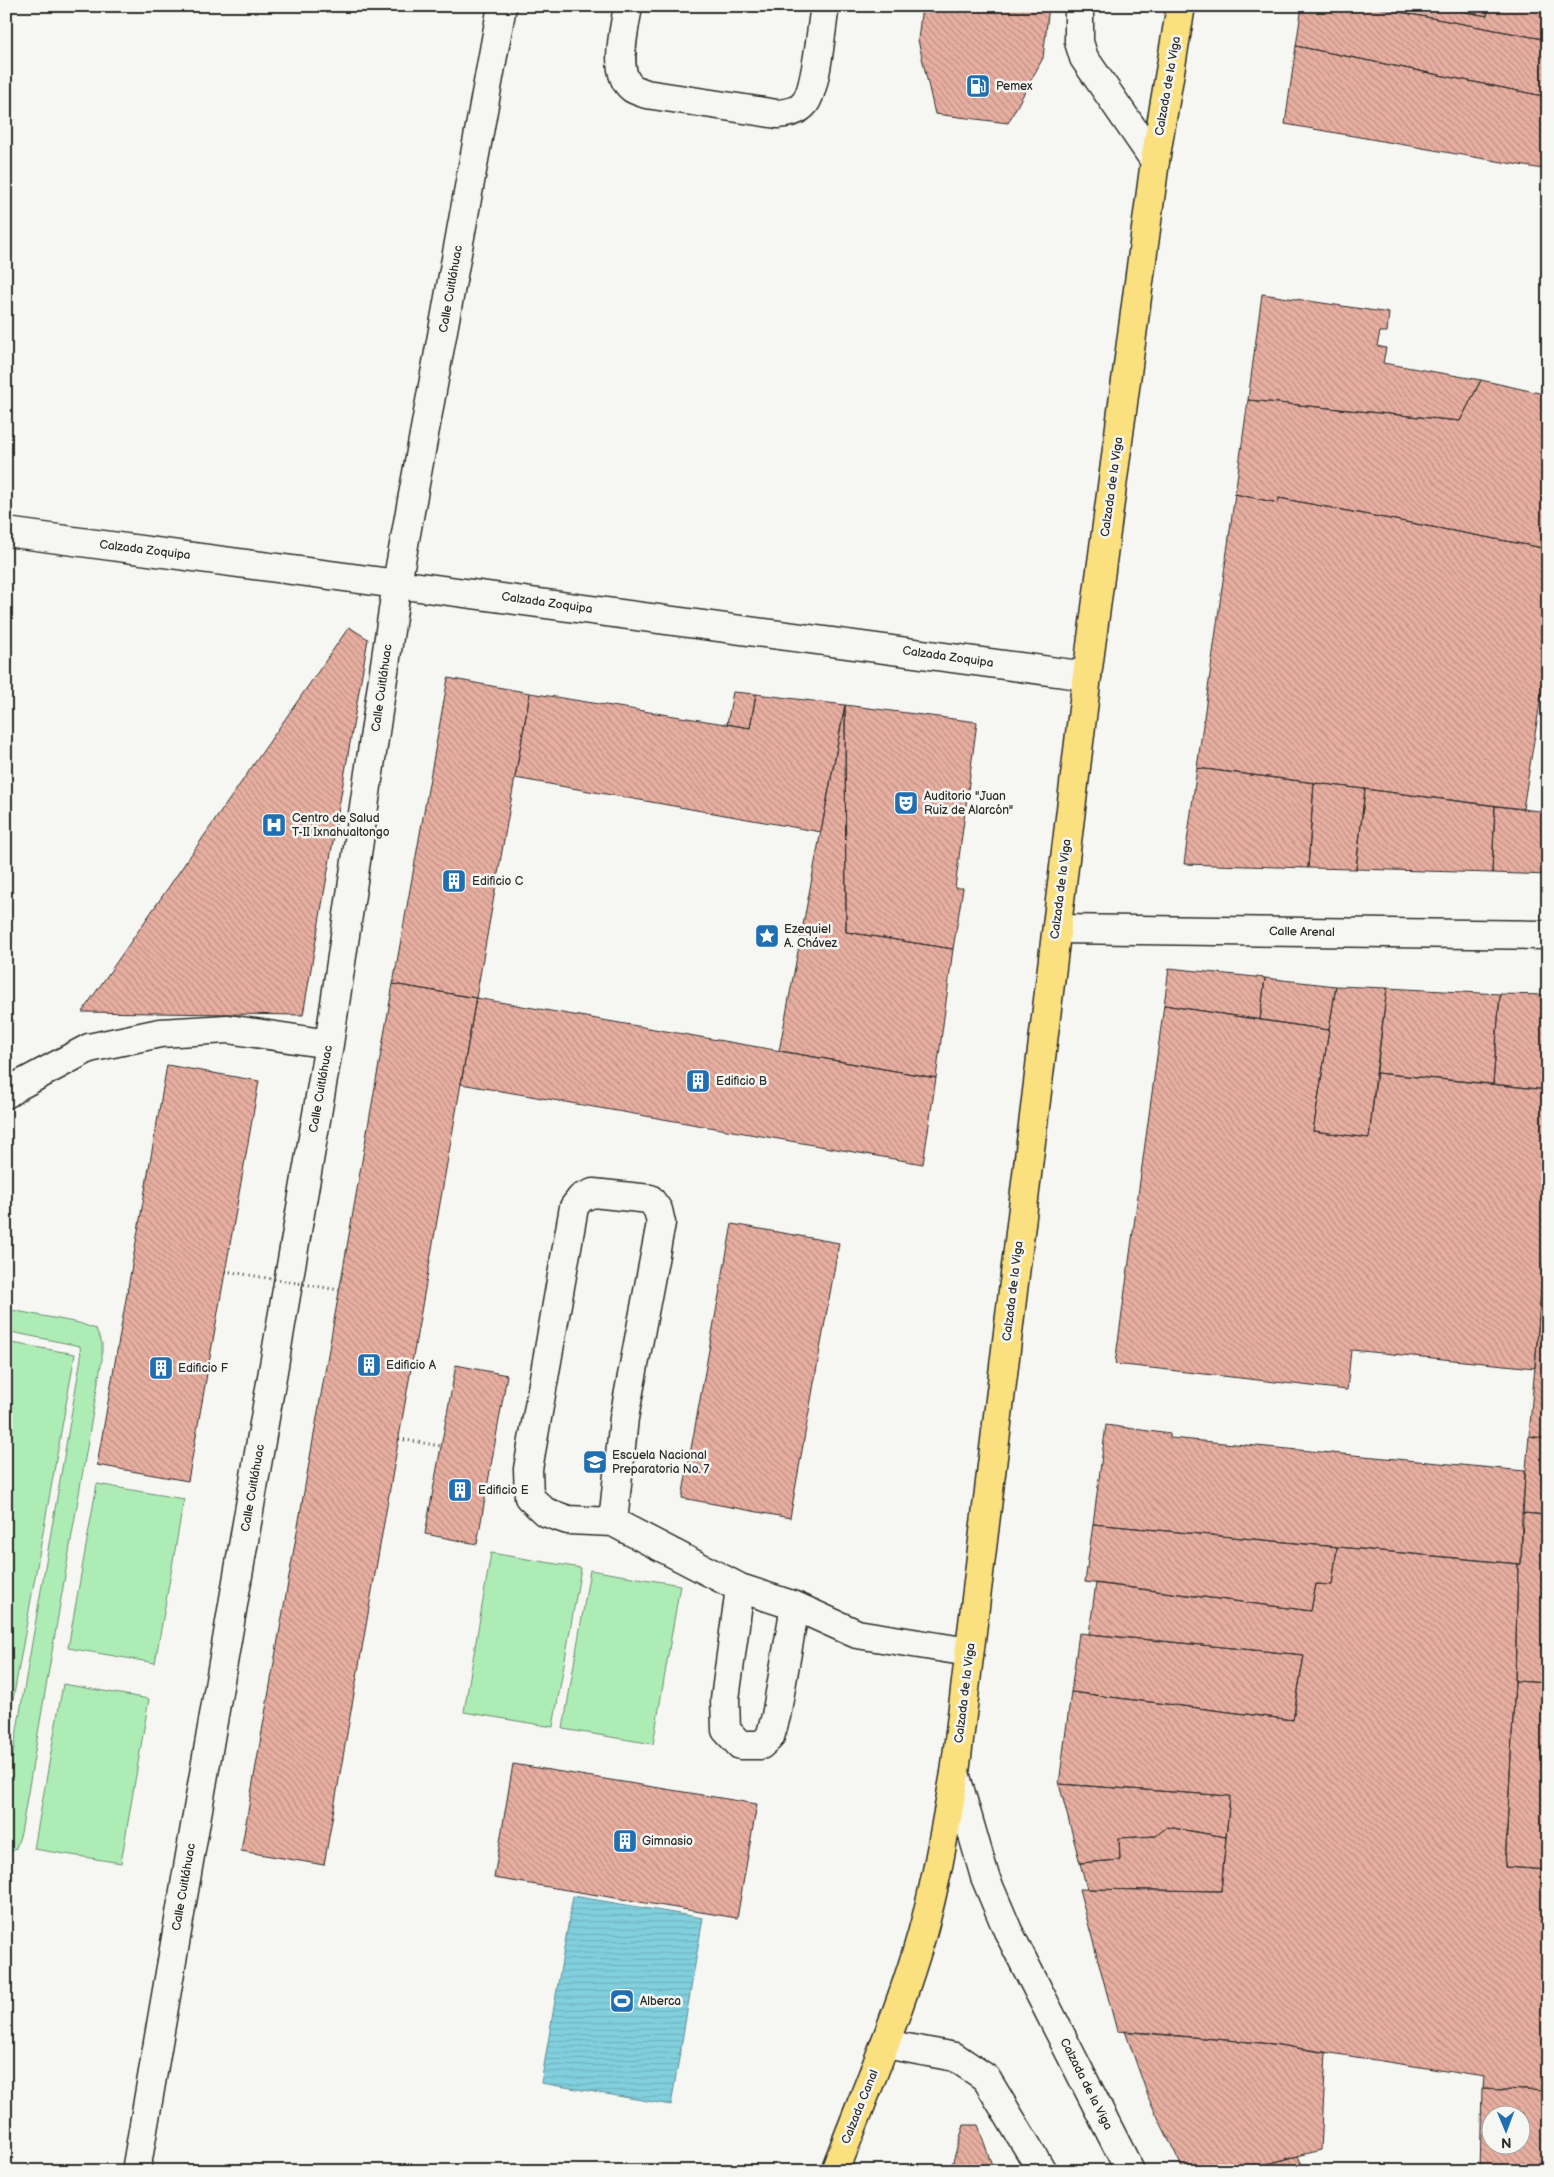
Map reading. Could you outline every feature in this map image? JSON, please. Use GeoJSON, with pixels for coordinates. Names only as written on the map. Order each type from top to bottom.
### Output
{"type":"FeatureCollection","features":[{"type":"Feature","properties":{"kind":"main road","name":"Calzada de la Viga"},"geometry":{"type":"LineString","coordinates":[[885,2044],[917,1951],[938,1872],[955,1773],[1087,676],[1155,161],[1181,6]]}},
{"type":"Feature","properties":{"kind":"main road","name":"Calzada Canal"},"geometry":{"type":"LineString","coordinates":[[834,2171],[885,2044]]}},
{"type":"Feature","properties":{"kind":"street","name":"Calle Cuitláhuac"},"geometry":{"type":"LineString","coordinates":[[136,2171],[329,1044],[397,583],[502,6]]}},
{"type":"Feature","properties":{"kind":"street"},"geometry":{"type":"LineString","coordinates":[[628,6],[620,60],[622,75],[631,88],[646,94],[777,114],[792,113],[805,104],[812,89],[825,6]]}},
{"type":"Feature","properties":{"kind":"street"},"geometry":{"type":"LineString","coordinates":[[1079,6],[1079,42],[1084,58],[1155,161]]}},
{"type":"Feature","properties":{"kind":"street","name":"Calzada Zoquipa"},"geometry":{"type":"LineString","coordinates":[[6,532],[1087,676]]}},
{"type":"Feature","properties":{"kind":"street","name":"Calle Arenal"},"geometry":{"type":"LineString","coordinates":[[1057,929],[1548,935]]}},
{"type":"Feature","properties":{"kind":"street"},"geometry":{"type":"LineString","coordinates":[[6,1094],[89,1048],[160,1033],[228,1029],[329,1044]]}},
{"type":"Feature","properties":{"kind":"street"},"geometry":{"type":"LineString","coordinates":[[613,1522],[624,1418],[661,1224],[658,1210],[650,1199],[593,1193],[581,1198],[574,1208],[528,1469],[529,1497],[545,1512],[568,1520],[613,1522],[740,1588],[795,1606],[857,1634],[970,1652]]}},
{"type":"Feature","properties":{"kind":"street"},"geometry":{"type":"LineString","coordinates":[[740,1588],[725,1699],[726,1730],[740,1745],[761,1745],[770,1737],[776,1716],[795,1606]]}},
{"type":"Feature","properties":{"kind":"street","name":"Calzada de la Viga"},"geometry":{"type":"LineString","coordinates":[[955,1773],[985,1877],[1008,1931],[1130,2171]]}},
{"type":"Feature","properties":{"kind":"street"},"geometry":{"type":"LineString","coordinates":[[885,2044],[955,2057],[986,2078],[1042,2171]]}},
{"type":"Feature","properties":{"kind":"path"},"geometry":{"type":"LineString","coordinates":[[225,1271],[339,1290]]}},
{"type":"Feature","properties":{"kind":"path"},"geometry":{"type":"LineString","coordinates":[[399,1439],[441,1446]]}},
{"type":"Feature","properties":{"kind":"green space"},"geometry":{"type":"Polygon","coordinates":[[[6,1309],[79,1323],[96,1329],[102,1343],[102,1359],[21,1833],[16,1848],[6,1858],[6,1794],[81,1358],[80,1346],[6,1331],[6,1309]]]}},
{"type":"Feature","properties":{"kind":"green space"},"geometry":{"type":"Polygon","coordinates":[[[6,1342],[75,1354],[6,1739],[6,1342]]]}},
{"type":"Feature","properties":{"kind":"green space"},"geometry":{"type":"Polygon","coordinates":[[[97,1484],[184,1499],[155,1663],[68,1648],[97,1484]]]}},
{"type":"Feature","properties":{"kind":"green space"},"geometry":{"type":"Polygon","coordinates":[[[491,1553],[581,1568],[553,1727],[464,1712],[491,1553]]]}},
{"type":"Feature","properties":{"kind":"green space"},"geometry":{"type":"Polygon","coordinates":[[[590,1570],[680,1585],[653,1744],[563,1729],[590,1570]]]}},
{"type":"Feature","properties":{"kind":"green space"},"geometry":{"type":"Polygon","coordinates":[[[63,1684],[149,1699],[121,1863],[34,1849],[63,1684]]]}},
{"type":"Feature","properties":{"kind":"water","name":"Alberca"},"geometry":{"type":"Polygon","coordinates":[[[573,1896],[703,1918],[671,2105],[541,2083],[573,1896]]]}},
{"type":"Feature","properties":{"kind":"building","name":"Pemex"},"geometry":{"type":"Polygon","coordinates":[[[922,6],[1049,6],[1043,58],[1008,123],[935,114],[918,40],[922,6]]]}},
{"type":"Feature","properties":{"kind":"building"},"geometry":{"type":"Polygon","coordinates":[[[1302,6],[1368,6],[1548,40],[1548,97],[1296,46],[1302,6]]]}},
{"type":"Feature","properties":{"kind":"building"},"geometry":{"type":"Polygon","coordinates":[[[1368,6],[1434,6],[1487,16],[1488,6],[1548,6],[1548,40],[1368,6]]]}},
{"type":"Feature","properties":{"kind":"building"},"geometry":{"type":"Polygon","coordinates":[[[1434,6],[1488,6],[1487,16],[1434,6]]]}},
{"type":"Feature","properties":{"kind":"building"},"geometry":{"type":"Polygon","coordinates":[[[1296,46],[1548,97],[1548,170],[1285,124],[1296,46]]]}},
{"type":"Feature","properties":{"kind":"building"},"geometry":{"type":"Polygon","coordinates":[[[1262,294],[1389,313],[1387,332],[1380,332],[1377,346],[1386,348],[1383,363],[1481,380],[1460,421],[1248,400],[1262,294]]]}},
{"type":"Feature","properties":{"kind":"building"},"geometry":{"type":"Polygon","coordinates":[[[1481,380],[1548,395],[1548,549],[1279,498],[1278,503],[1235,494],[1248,400],[1460,421],[1481,380]]]}},
{"type":"Feature","properties":{"kind":"building"},"geometry":{"type":"Polygon","coordinates":[[[1235,494],[1278,503],[1279,498],[1548,549],[1548,653],[1523,809],[1197,768],[1235,494]]]}},
{"type":"Feature","properties":{"kind":"building","name":"Centro de Salud T-II Ixnahualtongo"},"geometry":{"type":"Polygon","coordinates":[[[349,627],[368,639],[303,1015],[82,1012],[349,627]]]}},
{"type":"Feature","properties":{"kind":"building","name":"Edificio C"},"geometry":{"type":"Polygon","coordinates":[[[448,678],[530,693],[476,998],[393,984],[448,678]]]}},
{"type":"Feature","properties":{"kind":"building"},"geometry":{"type":"Polygon","coordinates":[[[733,692],[756,694],[750,728],[727,724],[733,692]]]}},
{"type":"Feature","properties":{"kind":"building"},"geometry":{"type":"Polygon","coordinates":[[[530,693],[750,728],[756,694],[845,705],[821,832],[515,778],[530,693]]]}},
{"type":"Feature","properties":{"kind":"building","name":"Auditorio \"Juan Ruiz de Alarcón\""},"geometry":{"type":"Polygon","coordinates":[[[845,705],[977,722],[955,888],[963,888],[953,949],[846,932],[845,705]]]}},
{"type":"Feature","properties":{"kind":"building"},"geometry":{"type":"Polygon","coordinates":[[[845,705],[846,932],[953,949],[936,1078],[779,1051],[845,705]]]}},
{"type":"Feature","properties":{"kind":"building"},"geometry":{"type":"Polygon","coordinates":[[[1197,768],[1314,783],[1308,868],[1184,864],[1197,768]]]}},
{"type":"Feature","properties":{"kind":"building"},"geometry":{"type":"Polygon","coordinates":[[[1314,783],[1365,789],[1356,869],[1308,868],[1314,783]]]}},
{"type":"Feature","properties":{"kind":"building"},"geometry":{"type":"Polygon","coordinates":[[[1365,789],[1495,806],[1492,873],[1356,869],[1365,789]]]}},
{"type":"Feature","properties":{"kind":"building"},"geometry":{"type":"Polygon","coordinates":[[[1495,806],[1548,812],[1548,875],[1492,873],[1495,806]]]}},
{"type":"Feature","properties":{"kind":"building"},"geometry":{"type":"Polygon","coordinates":[[[1169,968],[1265,978],[1260,1020],[1164,1005],[1169,968]]]}},
{"type":"Feature","properties":{"kind":"building"},"geometry":{"type":"Polygon","coordinates":[[[1265,978],[1336,986],[1329,1030],[1260,1020],[1265,978]]]}},
{"type":"Feature","properties":{"kind":"building","name":"Edificio A"},"geometry":{"type":"Polygon","coordinates":[[[393,984],[476,998],[324,1865],[241,1851],[393,984]]]}},
{"type":"Feature","properties":{"kind":"building"},"geometry":{"type":"Polygon","coordinates":[[[1336,986],[1387,988],[1369,1138],[1313,1131],[1336,986]]]}},
{"type":"Feature","properties":{"kind":"building"},"geometry":{"type":"Polygon","coordinates":[[[1387,988],[1500,994],[1493,1084],[1376,1073],[1387,988]]]}},
{"type":"Feature","properties":{"kind":"building"},"geometry":{"type":"Polygon","coordinates":[[[1500,994],[1548,995],[1548,1090],[1493,1084],[1500,994]]]}},
{"type":"Feature","properties":{"kind":"building","name":"Edificio B"},"geometry":{"type":"Polygon","coordinates":[[[476,998],[936,1078],[923,1164],[461,1084],[476,998]]]}},
{"type":"Feature","properties":{"kind":"building"},"geometry":{"type":"Polygon","coordinates":[[[1164,1005],[1329,1030],[1313,1131],[1369,1138],[1376,1073],[1548,1090],[1548,1200],[1535,1368],[1351,1350],[1347,1390],[1115,1364],[1164,1005]]]}},
{"type":"Feature","properties":{"kind":"building","name":"Edificio F"},"geometry":{"type":"Polygon","coordinates":[[[167,1065],[259,1081],[188,1481],[97,1465],[167,1065]]]}},
{"type":"Feature","properties":{"kind":"building"},"geometry":{"type":"Polygon","coordinates":[[[1548,1200],[1548,1320],[1539,1319],[1548,1200]]]}},
{"type":"Feature","properties":{"kind":"building"},"geometry":{"type":"Polygon","coordinates":[[[732,1224],[839,1243],[790,1518],[682,1498],[732,1224]]]}},
{"type":"Feature","properties":{"kind":"building"},"geometry":{"type":"Polygon","coordinates":[[[1539,1319],[1548,1320],[1548,1439],[1529,1436],[1539,1319]]]}},
{"type":"Feature","properties":{"kind":"building","name":"Edificio E"},"geometry":{"type":"Polygon","coordinates":[[[456,1365],[507,1375],[477,1544],[425,1534],[456,1365]]]}},
{"type":"Feature","properties":{"kind":"building"},"geometry":{"type":"Polygon","coordinates":[[[1106,1425],[1170,1434],[1170,1438],[1525,1471],[1521,1564],[1093,1524],[1106,1425]]]}},
{"type":"Feature","properties":{"kind":"building"},"geometry":{"type":"Polygon","coordinates":[[[1529,1436],[1548,1439],[1548,1515],[1522,1513],[1529,1436]]]}},
{"type":"Feature","properties":{"kind":"building"},"geometry":{"type":"Polygon","coordinates":[[[1522,1513],[1548,1515],[1548,1683],[1515,1681],[1518,1564],[1521,1564],[1522,1513]]]}},
{"type":"Feature","properties":{"kind":"building"},"geometry":{"type":"Polygon","coordinates":[[[1093,1524],[1337,1547],[1332,1585],[1316,1584],[1311,1611],[1085,1582],[1093,1524]]]}},
{"type":"Feature","properties":{"kind":"building"},"geometry":{"type":"Polygon","coordinates":[[[1337,1547],[1518,1564],[1515,1681],[1505,1867],[1548,1870],[1548,2091],[1483,2088],[1484,2077],[1273,2044],[1117,2031],[1079,1889],[1221,1891],[1230,1796],[1059,1784],[1071,1692],[1293,1720],[1304,1655],[1089,1634],[1096,1583],[1311,1611],[1316,1584],[1332,1585],[1337,1547]]]}},
{"type":"Feature","properties":{"kind":"building"},"geometry":{"type":"Polygon","coordinates":[[[1079,1633],[1304,1655],[1293,1720],[1071,1692],[1079,1633]]]}},
{"type":"Feature","properties":{"kind":"building"},"geometry":{"type":"Polygon","coordinates":[[[1515,1681],[1548,1683],[1548,1870],[1505,1867],[1515,1681]]]}},
{"type":"Feature","properties":{"kind":"building","name":"Gimnasio"},"geometry":{"type":"Polygon","coordinates":[[[513,1764],[757,1804],[737,1918],[494,1878],[513,1764]]]}},
{"type":"Feature","properties":{"kind":"building"},"geometry":{"type":"Polygon","coordinates":[[[1059,1784],[1230,1796],[1226,1837],[1167,1827],[1156,1836],[1119,1838],[1120,1860],[1080,1863],[1059,1784]]]}},
{"type":"Feature","properties":{"kind":"building"},"geometry":{"type":"Polygon","coordinates":[[[1167,1827],[1226,1837],[1221,1891],[1087,1889],[1080,1863],[1120,1860],[1119,1838],[1156,1836],[1167,1827]]]}},
{"type":"Feature","properties":{"kind":"building"},"geometry":{"type":"Polygon","coordinates":[[[1125,2031],[1273,2044],[1326,2053],[1321,2150],[1240,2171],[1184,2171],[1149,2099],[1125,2031]]]}},
{"type":"Feature","properties":{"kind":"building"},"geometry":{"type":"Polygon","coordinates":[[[1482,2088],[1548,2091],[1548,2171],[1480,2171],[1482,2088]]]}},
{"type":"Feature","properties":{"kind":"building"},"geometry":{"type":"Polygon","coordinates":[[[964,2125],[978,2125],[994,2171],[950,2171],[964,2125]]]}},
{"type":"Feature","properties":{"kind":"building"},"geometry":{"type":"Polygon","coordinates":[[[1298,2156],[1305,2171],[1240,2171],[1298,2156]]]}},
{"type":"Feature","properties":{"kind":"place","name":"Pemex"},"geometry":{"type":"Point","coordinates":[978,86]}},
{"type":"Feature","properties":{"kind":"place","name":"Auditorio \"Juan Ruiz de Alarcón\""},"geometry":{"type":"Point","coordinates":[906,803]}},
{"type":"Feature","properties":{"kind":"place","name":"Centro de Salud T-II Ixnahualtongo"},"geometry":{"type":"Point","coordinates":[274,825]}},
{"type":"Feature","properties":{"kind":"place","name":"Edificio C"},"geometry":{"type":"Point","coordinates":[454,881]}},
{"type":"Feature","properties":{"kind":"place","name":"Ezequiel A. Chávez"},"geometry":{"type":"Point","coordinates":[767,936]}},
{"type":"Feature","properties":{"kind":"place","name":"Edificio B"},"geometry":{"type":"Point","coordinates":[698,1081]}},
{"type":"Feature","properties":{"kind":"place","name":"Edificio A"},"geometry":{"type":"Point","coordinates":[369,1365]}},
{"type":"Feature","properties":{"kind":"place","name":"Edificio F"},"geometry":{"type":"Point","coordinates":[161,1368]}},
{"type":"Feature","properties":{"kind":"place","name":"Escuela Nacional Preparatoria No. 7"},"geometry":{"type":"Point","coordinates":[595,1462]}},
{"type":"Feature","properties":{"kind":"place","name":"Edificio E"},"geometry":{"type":"Point","coordinates":[460,1490]}},
{"type":"Feature","properties":{"kind":"place","name":"Gimnasio"},"geometry":{"type":"Point","coordinates":[625,1841]}},
{"type":"Feature","properties":{"kind":"place","name":"Alberca"},"geometry":{"type":"Point","coordinates":[622,2001]}}]}
